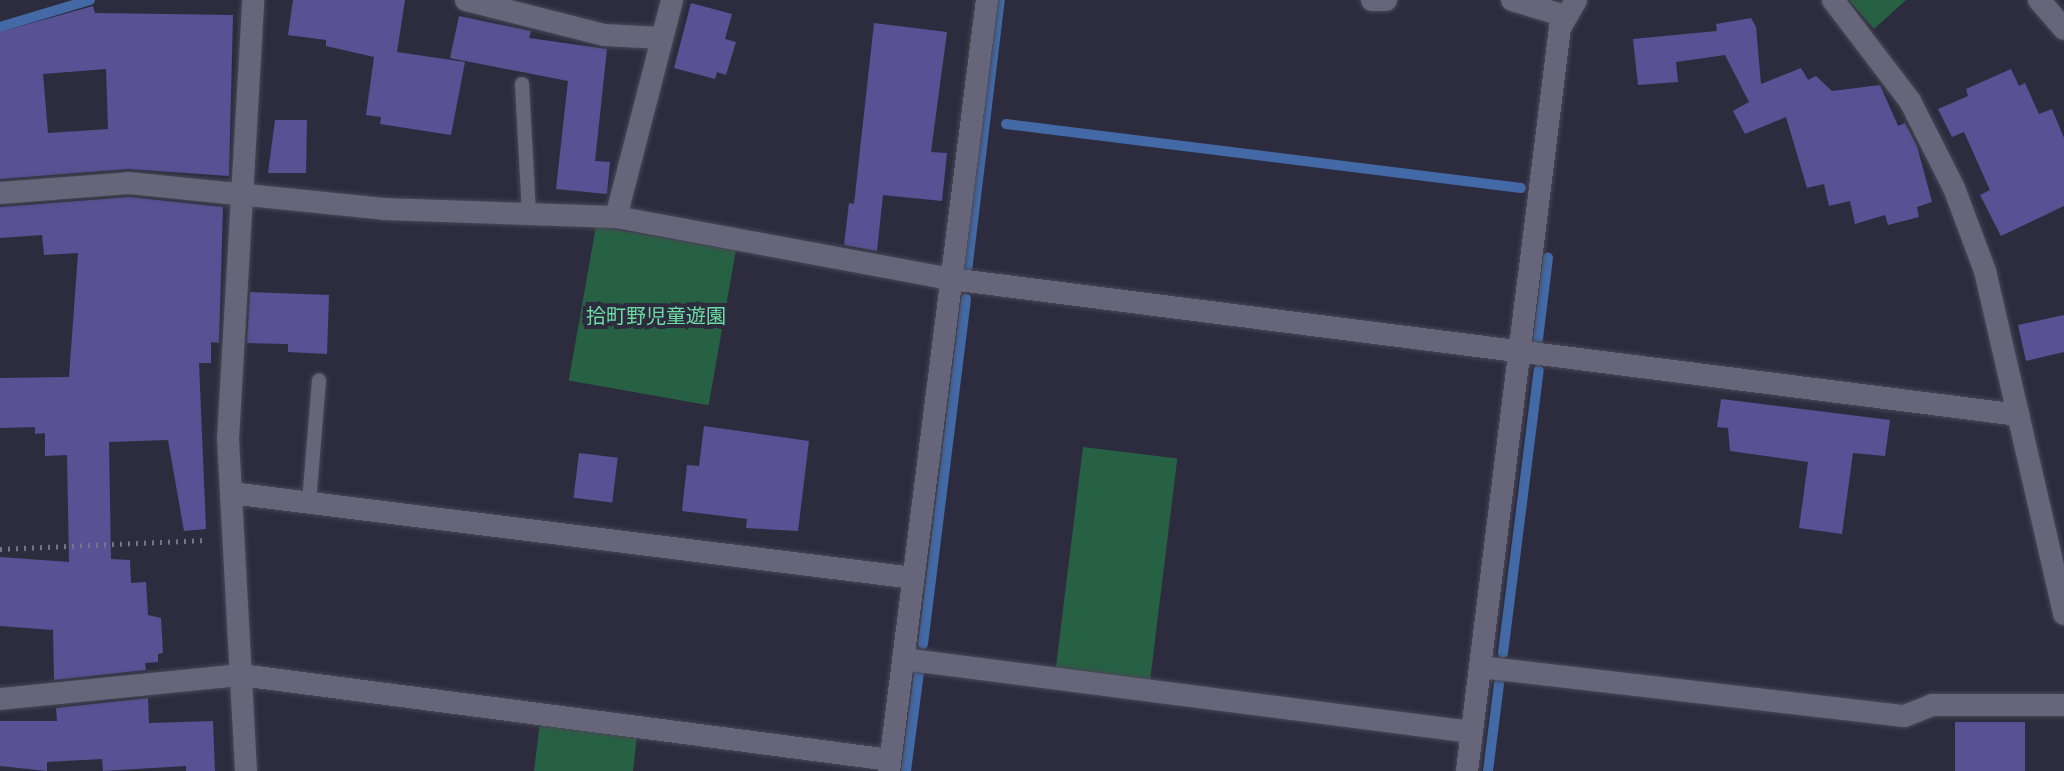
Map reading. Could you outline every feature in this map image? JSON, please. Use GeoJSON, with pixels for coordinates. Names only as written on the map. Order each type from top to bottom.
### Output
{"type":"FeatureCollection","features":[{"type":"Feature","properties":{"kind":"street"},"geometry":{"type":"LineString","coordinates":[[246,771],[228,439],[253,0]]}},
{"type":"Feature","properties":{"kind":"street"},"geometry":{"type":"LineString","coordinates":[[466,0],[604,35],[662,38]]}},
{"type":"Feature","properties":{"kind":"street"},"geometry":{"type":"LineString","coordinates":[[616,217],[672,0]]}},
{"type":"Feature","properties":{"kind":"street"},"geometry":{"type":"LineString","coordinates":[[0,699],[241,675],[890,766],[987,0]]}},
{"type":"Feature","properties":{"kind":"street"},"geometry":{"type":"LineString","coordinates":[[1372,0],[1386,0]]}},
{"type":"Feature","properties":{"kind":"street"},"geometry":{"type":"LineString","coordinates":[[1467,771],[1519,351],[1571,8],[1512,0]]}},
{"type":"Feature","properties":{"kind":"street"},"geometry":{"type":"LineString","coordinates":[[1833,0],[1910,101],[1954,188],[1985,271],[2064,614]]}},
{"type":"Feature","properties":{"kind":"street"},"geometry":{"type":"LineString","coordinates":[[2039,0],[2064,29]]}},
{"type":"Feature","properties":{"kind":"street"},"geometry":{"type":"LineString","coordinates":[[0,193],[129,183],[384,209],[616,217],[951,279],[2018,415]]}},
{"type":"Feature","properties":{"kind":"street"},"geometry":{"type":"LineString","coordinates":[[231,493],[913,578]]}},
{"type":"Feature","properties":{"kind":"street"},"geometry":{"type":"LineString","coordinates":[[903,659],[1471,732]]}},
{"type":"Feature","properties":{"kind":"street"},"geometry":{"type":"LineString","coordinates":[[1480,667],[1904,716],[1932,705],[2064,705]]}},
{"type":"Feature","properties":{"kind":"lane"},"geometry":{"type":"LineString","coordinates":[[522,84],[529,214]]}},
{"type":"Feature","properties":{"kind":"lane"},"geometry":{"type":"LineString","coordinates":[[309,502],[319,380]]}},
{"type":"Feature","properties":{"kind":"path"},"geometry":{"type":"LineString","coordinates":[[0,549],[234,538]]}},
{"type":"Feature","properties":{"kind":"green space"},"geometry":{"type":"Polygon","coordinates":[[[1849,0],[1906,0],[1874,29],[1849,0]]]}},
{"type":"Feature","properties":{"kind":"green space","name":"拾町野児童遊園"},"geometry":{"type":"Polygon","coordinates":[[[596,226],[736,251],[709,405],[569,381],[596,226]]]}},
{"type":"Feature","properties":{"kind":"green space"},"geometry":{"type":"Polygon","coordinates":[[[1083,447],[1177,459],[1150,683],[1055,671],[1083,447]]]}},
{"type":"Feature","properties":{"kind":"green space"},"geometry":{"type":"Polygon","coordinates":[[[540,722],[637,736],[633,771],[534,771],[540,722]]]}},
{"type":"Feature","properties":{"kind":"building"},"geometry":{"type":"Polygon","coordinates":[[[293,0],[405,0],[397,52],[465,62],[451,135],[380,124],[381,117],[366,115],[374,57],[326,46],[326,40],[288,35],[293,0]]]}},
{"type":"Feature","properties":{"kind":"building"},"geometry":{"type":"Polygon","coordinates":[[[691,3],[732,14],[725,39],[736,42],[726,75],[717,72],[715,79],[674,68],[691,3]]]}},
{"type":"Feature","properties":{"kind":"building"},"geometry":{"type":"Polygon","coordinates":[[[93,6],[95,13],[233,15],[229,176],[128,169],[0,179],[0,32],[93,6]],[[106,69],[43,74],[48,133],[108,129],[106,69]]]}},
{"type":"Feature","properties":{"kind":"building"},"geometry":{"type":"Polygon","coordinates":[[[459,16],[531,31],[529,38],[607,49],[595,161],[610,162],[607,194],[556,189],[568,81],[450,58],[459,16]]]}},
{"type":"Feature","properties":{"kind":"building"},"geometry":{"type":"Polygon","coordinates":[[[1751,18],[1756,27],[1761,84],[1801,68],[1808,80],[1816,76],[1832,91],[1880,85],[1898,126],[1905,123],[1917,146],[1932,202],[1917,207],[1919,217],[1888,225],[1885,215],[1855,224],[1850,201],[1829,206],[1824,184],[1807,188],[1786,117],[1745,134],[1733,111],[1749,102],[1725,55],[1676,62],[1678,82],[1638,85],[1633,39],[1717,31],[1716,24],[1751,18]]]}},
{"type":"Feature","properties":{"kind":"building"},"geometry":{"type":"Polygon","coordinates":[[[874,23],[947,32],[931,152],[947,153],[942,201],[883,195],[877,251],[844,245],[849,203],[854,204],[874,23]]]}},
{"type":"Feature","properties":{"kind":"building"},"geometry":{"type":"Polygon","coordinates":[[[2011,69],[2019,86],[2025,83],[2039,114],[2052,109],[2064,138],[2064,206],[2001,236],[1980,195],[1990,190],[1964,132],[1952,137],[1938,109],[1968,96],[1966,89],[2011,69]]]}},
{"type":"Feature","properties":{"kind":"building"},"geometry":{"type":"Polygon","coordinates":[[[275,120],[307,120],[306,173],[268,173],[275,120]]]}},
{"type":"Feature","properties":{"kind":"building"},"geometry":{"type":"Polygon","coordinates":[[[129,197],[223,207],[219,343],[211,342],[211,363],[199,363],[206,529],[184,531],[168,440],[109,442],[111,559],[130,560],[131,583],[146,582],[148,615],[161,618],[163,653],[158,654],[158,662],[145,663],[146,670],[54,680],[53,630],[0,626],[0,557],[69,562],[67,455],[45,456],[45,433],[35,434],[35,427],[0,428],[0,378],[69,377],[78,253],[44,255],[42,235],[0,238],[0,207],[129,197]]]}},
{"type":"Feature","properties":{"kind":"building"},"geometry":{"type":"Polygon","coordinates":[[[250,292],[329,295],[327,354],[288,352],[288,344],[247,343],[250,292]]]}},
{"type":"Feature","properties":{"kind":"building"},"geometry":{"type":"Polygon","coordinates":[[[2064,315],[2064,352],[2026,361],[2018,325],[2064,315]]]}},
{"type":"Feature","properties":{"kind":"building"},"geometry":{"type":"Polygon","coordinates":[[[1721,399],[1890,420],[1885,456],[1853,453],[1842,534],[1799,528],[1808,462],[1730,451],[1728,428],[1717,427],[1721,399]]]}},
{"type":"Feature","properties":{"kind":"building"},"geometry":{"type":"Polygon","coordinates":[[[704,426],[809,441],[798,531],[746,528],[747,519],[682,511],[687,465],[699,466],[704,426]]]}},
{"type":"Feature","properties":{"kind":"building"},"geometry":{"type":"Polygon","coordinates":[[[579,453],[618,458],[612,502],[574,498],[579,453]]]}},
{"type":"Feature","properties":{"kind":"building"},"geometry":{"type":"Polygon","coordinates":[[[148,698],[149,723],[213,721],[215,771],[186,771],[186,766],[103,771],[102,759],[47,762],[47,771],[0,766],[0,721],[57,721],[56,708],[148,698]]]}},
{"type":"Feature","properties":{"kind":"building"},"geometry":{"type":"Polygon","coordinates":[[[1955,722],[2025,722],[2025,771],[1955,771],[1955,722]]]}},
{"type":"Feature","properties":{"kind":"waterway"},"geometry":{"type":"LineString","coordinates":[[0,27],[90,0]]}},
{"type":"Feature","properties":{"kind":"waterway"},"geometry":{"type":"LineString","coordinates":[[967,271],[1000,0]]}},
{"type":"Feature","properties":{"kind":"waterway"},"geometry":{"type":"LineString","coordinates":[[1006,124],[1521,188]]}},
{"type":"Feature","properties":{"kind":"waterway"},"geometry":{"type":"LineString","coordinates":[[1538,339],[1548,258]]}},
{"type":"Feature","properties":{"kind":"waterway"},"geometry":{"type":"LineString","coordinates":[[923,644],[966,299]]}},
{"type":"Feature","properties":{"kind":"waterway"},"geometry":{"type":"LineString","coordinates":[[1503,653],[1539,370]]}},
{"type":"Feature","properties":{"kind":"waterway"},"geometry":{"type":"LineString","coordinates":[[906,771],[919,672]]}},
{"type":"Feature","properties":{"kind":"waterway"},"geometry":{"type":"LineString","coordinates":[[1488,771],[1499,684]]}}]}
